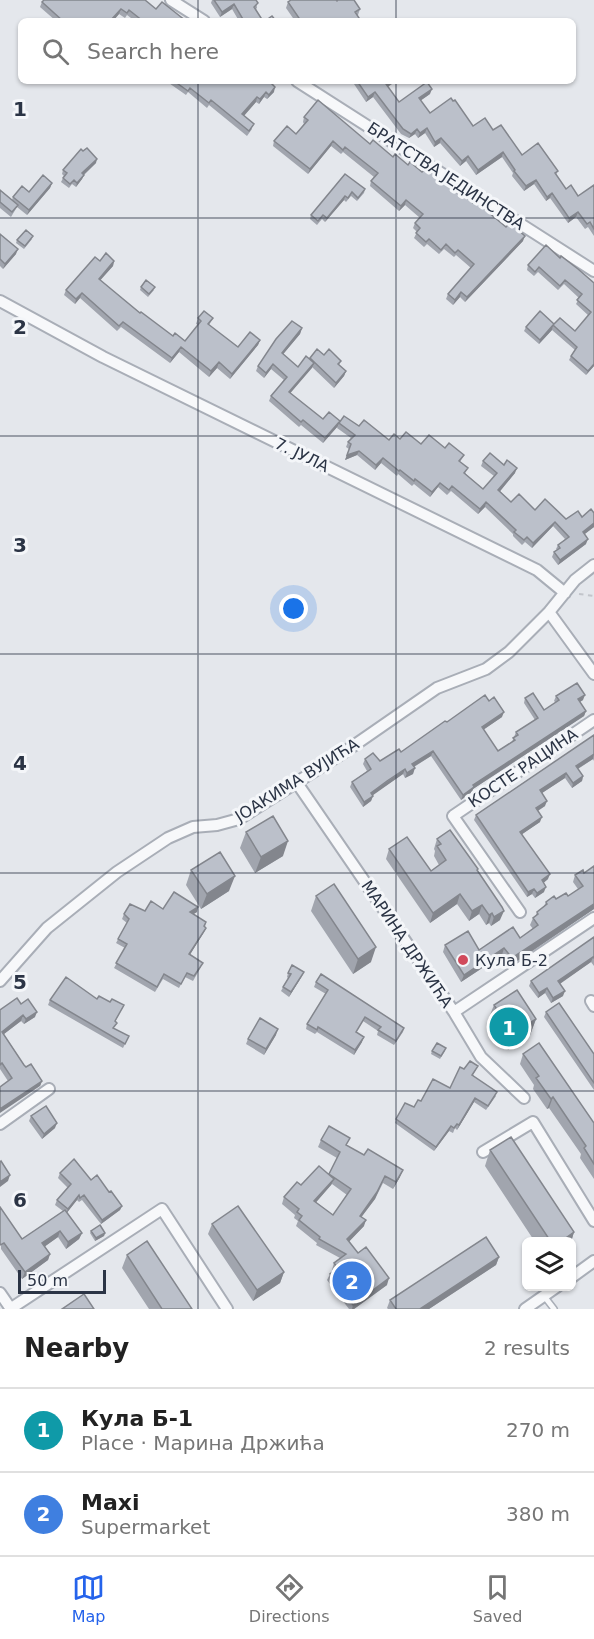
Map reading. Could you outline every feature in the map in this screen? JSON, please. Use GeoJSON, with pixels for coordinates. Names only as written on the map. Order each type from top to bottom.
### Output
{"type":"FeatureCollection","features":[{"type":"Feature","properties":{"kind":"street"},"geometry":{"type":"LineString","coordinates":[[171,0],[199,18]]}},
{"type":"Feature","properties":{"kind":"street","name":"БРАТСТВА ЈЕДИНСТВА"},"geometry":{"type":"LineString","coordinates":[[302,84],[594,270]]}},
{"type":"Feature","properties":{"kind":"street","name":"7. ЈУЛА"},"geometry":{"type":"LineString","coordinates":[[0,301],[103,357],[537,570],[565,592]]}},
{"type":"Feature","properties":{"kind":"street"},"geometry":{"type":"LineString","coordinates":[[565,592],[574,580],[594,565]]}},
{"type":"Feature","properties":{"kind":"street","name":"ЈОАКИМА ВУЈИЋА"},"geometry":{"type":"LineString","coordinates":[[0,981],[47,928],[117,872],[179,832],[239,819],[297,783],[437,688],[486,669],[509,652],[549,612],[565,592]]}},
{"type":"Feature","properties":{"kind":"street"},"geometry":{"type":"LineString","coordinates":[[549,612],[594,674]]}},
{"type":"Feature","properties":{"kind":"street","name":"КОСТЕ РАЦИНА"},"geometry":{"type":"LineString","coordinates":[[520,912],[453,816],[594,720]]}},
{"type":"Feature","properties":{"kind":"street","name":"МАРИНА ДРЖИЋА"},"geometry":{"type":"LineString","coordinates":[[297,783],[454,1012],[481,1057],[524,1098]]}},
{"type":"Feature","properties":{"kind":"street"},"geometry":{"type":"LineString","coordinates":[[454,1012],[594,918]]}},
{"type":"Feature","properties":{"kind":"street"},"geometry":{"type":"LineString","coordinates":[[0,1124],[49,1089]]}},
{"type":"Feature","properties":{"kind":"street"},"geometry":{"type":"LineString","coordinates":[[483,1152],[532,1122],[594,1221]]}},
{"type":"Feature","properties":{"kind":"street"},"geometry":{"type":"LineString","coordinates":[[0,1293],[10,1309],[162,1209],[227,1309]]}},
{"type":"Feature","properties":{"kind":"street"},"geometry":{"type":"LineString","coordinates":[[576,1274],[594,1261]]}},
{"type":"Feature","properties":{"kind":"street"},"geometry":{"type":"LineString","coordinates":[[525,1309],[552,1291]]}},
{"type":"Feature","properties":{"kind":"lane"},"geometry":{"type":"LineString","coordinates":[[544,1296],[554,1309]]}},
{"type":"Feature","properties":{"kind":"building"},"geometry":{"type":"Polygon","coordinates":[[[44,0],[145,0],[156,9],[162,2],[182,18],[139,18],[129,10],[127,13],[121,9],[113,18],[60,18],[42,2],[44,0]]]}},
{"type":"Feature","properties":{"kind":"building"},"geometry":{"type":"Polygon","coordinates":[[[214,0],[256,0],[258,3],[254,7],[261,18],[242,18],[234,4],[222,12],[214,0]]]}},
{"type":"Feature","properties":{"kind":"building"},"geometry":{"type":"Polygon","coordinates":[[[291,0],[354,0],[360,9],[355,12],[359,18],[299,18],[288,2],[291,0]]]}},
{"type":"Feature","properties":{"kind":"building"},"geometry":{"type":"Polygon","coordinates":[[[178,84],[272,84],[275,87],[269,95],[266,92],[260,99],[257,97],[242,114],[254,124],[249,131],[211,100],[209,103],[190,88],[188,91],[178,84]]]}},
{"type":"Feature","properties":{"kind":"building"},"geometry":{"type":"Polygon","coordinates":[[[359,84],[386,84],[399,102],[424,84],[428,84],[432,89],[419,98],[430,113],[451,98],[455,100],[473,126],[485,118],[493,130],[501,125],[522,155],[538,143],[558,171],[555,173],[566,189],[571,185],[578,196],[594,185],[594,229],[590,222],[587,224],[578,212],[569,218],[552,193],[547,197],[536,180],[526,186],[503,152],[478,170],[468,156],[462,161],[441,138],[435,142],[427,128],[420,133],[417,129],[411,134],[403,129],[375,92],[368,97],[359,84]]]}},
{"type":"Feature","properties":{"kind":"building"},"geometry":{"type":"Polygon","coordinates":[[[318,100],[370,144],[373,140],[393,157],[395,154],[408,165],[410,162],[422,172],[426,168],[460,195],[461,193],[473,203],[475,201],[506,227],[511,221],[519,226],[517,229],[525,236],[467,297],[461,292],[455,300],[448,294],[474,264],[458,250],[455,253],[446,244],[441,250],[429,239],[426,242],[416,233],[420,228],[415,223],[423,214],[406,200],[401,206],[371,181],[378,173],[345,147],[343,150],[333,141],[310,169],[274,141],[287,126],[296,134],[308,120],[304,117],[318,100]]]}},
{"type":"Feature","properties":{"kind":"building"},"geometry":{"type":"Polygon","coordinates":[[[87,148],[97,159],[82,173],[84,175],[77,183],[74,180],[70,184],[63,178],[67,173],[63,170],[81,149],[83,151],[87,148]]]}},
{"type":"Feature","properties":{"kind":"building"},"geometry":{"type":"Polygon","coordinates":[[[345,174],[365,189],[358,198],[352,192],[348,198],[345,196],[327,218],[323,215],[318,221],[311,215],[345,174]]]}},
{"type":"Feature","properties":{"kind":"building"},"geometry":{"type":"Polygon","coordinates":[[[43,175],[52,183],[29,210],[13,197],[22,186],[29,192],[43,175]]]}},
{"type":"Feature","properties":{"kind":"building"},"geometry":{"type":"Polygon","coordinates":[[[0,190],[18,205],[12,212],[0,202],[0,190]]]}},
{"type":"Feature","properties":{"kind":"building"},"geometry":{"type":"Polygon","coordinates":[[[26,230],[33,236],[25,246],[17,240],[26,230]]]}},
{"type":"Feature","properties":{"kind":"building"},"geometry":{"type":"Polygon","coordinates":[[[0,234],[18,249],[5,264],[0,259],[0,234]]]}},
{"type":"Feature","properties":{"kind":"building"},"geometry":{"type":"Polygon","coordinates":[[[546,245],[594,283],[594,364],[588,371],[571,356],[577,347],[553,325],[540,340],[526,327],[540,311],[554,324],[560,318],[575,331],[591,312],[577,300],[582,294],[565,280],[560,286],[539,267],[535,272],[528,265],[546,245]]]}},
{"type":"Feature","properties":{"kind":"building"},"geometry":{"type":"Polygon","coordinates":[[[106,253],[114,261],[99,279],[140,313],[173,336],[175,333],[185,341],[201,321],[198,318],[204,311],[213,318],[208,324],[238,347],[250,332],[260,340],[232,374],[219,362],[211,371],[181,347],[172,358],[123,322],[119,326],[82,293],[76,299],[66,290],[95,257],[100,261],[106,253]]]}},
{"type":"Feature","properties":{"kind":"building"},"geometry":{"type":"Polygon","coordinates":[[[146,280],[155,287],[149,294],[141,287],[146,280]]]}},
{"type":"Feature","properties":{"kind":"building"},"geometry":{"type":"Polygon","coordinates":[[[292,321],[302,328],[282,353],[298,367],[306,356],[314,363],[289,392],[323,419],[329,412],[340,421],[325,438],[303,420],[301,422],[271,396],[287,377],[273,364],[266,373],[258,366],[276,339],[292,321]]]}},
{"type":"Feature","properties":{"kind":"building"},"geometry":{"type":"Polygon","coordinates":[[[317,349],[324,355],[329,349],[341,361],[338,364],[346,371],[336,383],[310,358],[317,349]]]}},
{"type":"Feature","properties":{"kind":"building"},"geometry":{"type":"Polygon","coordinates":[[[344,416],[359,426],[364,420],[389,440],[394,434],[400,439],[406,432],[421,444],[429,435],[445,448],[449,443],[464,455],[459,461],[468,468],[464,473],[483,489],[497,473],[483,461],[490,453],[504,465],[507,460],[517,468],[498,490],[511,502],[519,494],[535,510],[545,499],[566,519],[578,511],[582,517],[591,509],[594,513],[594,523],[583,532],[588,539],[560,560],[554,552],[560,548],[558,545],[569,537],[555,522],[533,543],[527,537],[524,540],[514,532],[516,530],[486,502],[480,509],[452,486],[449,490],[440,483],[432,492],[383,458],[376,465],[359,451],[347,455],[351,444],[348,442],[355,435],[339,423],[344,416]]]}},
{"type":"Feature","properties":{"kind":"building"},"geometry":{"type":"Polygon","coordinates":[[[577,683],[585,695],[578,699],[586,711],[473,785],[474,787],[463,795],[433,751],[412,764],[415,768],[407,773],[405,769],[387,781],[371,793],[373,796],[364,802],[352,782],[371,769],[365,759],[373,753],[380,761],[399,749],[401,752],[485,695],[489,701],[494,697],[504,712],[482,727],[498,751],[515,740],[513,738],[518,735],[516,732],[538,718],[525,698],[533,693],[544,710],[559,700],[556,696],[577,683]]]}},
{"type":"Feature","properties":{"kind":"building"},"geometry":{"type":"Polygon","coordinates":[[[594,735],[594,754],[576,766],[583,776],[573,783],[566,773],[540,790],[547,801],[536,808],[542,817],[520,832],[550,874],[542,880],[546,887],[537,893],[534,889],[528,892],[476,815],[594,735]]]}},
{"type":"Feature","properties":{"kind":"building"},"geometry":{"type":"Polygon","coordinates":[[[273,816],[288,841],[261,857],[246,832],[273,816]]]}},
{"type":"Feature","properties":{"kind":"building"},"geometry":{"type":"Polygon","coordinates":[[[450,830],[502,907],[504,911],[494,917],[492,913],[489,915],[482,905],[472,911],[460,894],[433,913],[389,849],[407,837],[431,871],[446,860],[437,846],[441,844],[437,839],[450,830]]]}},
{"type":"Feature","properties":{"kind":"building"},"geometry":{"type":"Polygon","coordinates":[[[220,852],[235,876],[207,894],[191,870],[220,852]]]}},
{"type":"Feature","properties":{"kind":"building"},"geometry":{"type":"Polygon","coordinates":[[[594,866],[594,904],[512,958],[504,948],[464,975],[445,945],[468,931],[479,950],[513,927],[520,938],[538,925],[533,918],[547,904],[546,902],[554,896],[556,899],[566,893],[568,896],[583,886],[575,875],[583,870],[584,873],[594,866]]]}},
{"type":"Feature","properties":{"kind":"building"},"geometry":{"type":"Polygon","coordinates":[[[334,884],[376,947],[358,959],[316,896],[334,884]]]}},
{"type":"Feature","properties":{"kind":"building"},"geometry":{"type":"Polygon","coordinates":[[[174,892],[198,907],[190,912],[206,922],[204,926],[206,928],[189,954],[203,963],[194,976],[187,973],[181,984],[164,974],[157,987],[116,963],[127,944],[118,939],[129,919],[124,914],[130,904],[145,911],[151,901],[163,909],[174,892]]]}},
{"type":"Feature","properties":{"kind":"building"},"geometry":{"type":"Polygon","coordinates":[[[594,937],[594,958],[558,981],[565,991],[553,998],[547,988],[539,993],[531,981],[594,937]]]}},
{"type":"Feature","properties":{"kind":"building"},"geometry":{"type":"Polygon","coordinates":[[[292,965],[304,972],[291,992],[283,987],[291,974],[288,973],[292,965]]]}},
{"type":"Feature","properties":{"kind":"building"},"geometry":{"type":"Polygon","coordinates":[[[321,974],[404,1028],[396,1041],[378,1030],[381,1027],[365,1017],[356,1032],[364,1037],[355,1050],[318,1027],[317,1030],[307,1024],[328,990],[316,982],[321,974]]]}},
{"type":"Feature","properties":{"kind":"building"},"geometry":{"type":"Polygon","coordinates":[[[66,977],[97,999],[99,996],[110,1002],[112,999],[124,1005],[113,1028],[129,1036],[125,1044],[50,1000],[66,977]]]}},
{"type":"Feature","properties":{"kind":"building"},"geometry":{"type":"Polygon","coordinates":[[[517,990],[536,1019],[513,1034],[494,1005],[517,990]]]}},
{"type":"Feature","properties":{"kind":"building"},"geometry":{"type":"Polygon","coordinates":[[[17,998],[21,1004],[28,999],[37,1012],[26,1019],[23,1015],[2,1032],[24,1065],[26,1067],[31,1064],[42,1081],[0,1109],[0,1087],[12,1078],[2,1063],[0,1065],[0,1010],[17,998]]]}},
{"type":"Feature","properties":{"kind":"building"},"geometry":{"type":"Polygon","coordinates":[[[559,1003],[594,1054],[594,1083],[546,1012],[559,1003]]]}},
{"type":"Feature","properties":{"kind":"building"},"geometry":{"type":"Polygon","coordinates":[[[260,1018],[278,1029],[266,1049],[248,1039],[260,1018]]]}},
{"type":"Feature","properties":{"kind":"building"},"geometry":{"type":"Polygon","coordinates":[[[437,1043],[446,1048],[441,1056],[432,1051],[437,1043]]]}},
{"type":"Feature","properties":{"kind":"building"},"geometry":{"type":"Polygon","coordinates":[[[539,1043],[594,1123],[594,1164],[584,1148],[586,1146],[553,1097],[551,1099],[536,1078],[539,1076],[523,1054],[539,1043]]]}},
{"type":"Feature","properties":{"kind":"building"},"geometry":{"type":"Polygon","coordinates":[[[470,1061],[478,1066],[472,1075],[497,1092],[488,1106],[475,1098],[459,1125],[457,1124],[454,1128],[451,1126],[436,1147],[396,1119],[405,1103],[414,1107],[418,1100],[421,1101],[433,1079],[450,1088],[460,1067],[464,1069],[470,1061]]]}},
{"type":"Feature","properties":{"kind":"building"},"geometry":{"type":"Polygon","coordinates":[[[46,1106],[57,1123],[44,1134],[31,1116],[46,1106]]]}},
{"type":"Feature","properties":{"kind":"building"},"geometry":{"type":"Polygon","coordinates":[[[329,1126],[350,1138],[346,1145],[364,1155],[368,1149],[403,1170],[396,1182],[385,1176],[360,1216],[366,1220],[347,1239],[358,1253],[366,1247],[389,1278],[353,1305],[330,1274],[338,1268],[334,1263],[346,1254],[319,1239],[320,1237],[299,1220],[302,1216],[297,1212],[299,1209],[284,1197],[297,1182],[301,1185],[319,1166],[334,1179],[314,1201],[333,1215],[351,1189],[329,1174],[340,1152],[321,1140],[329,1126]]]}},
{"type":"Feature","properties":{"kind":"building"},"geometry":{"type":"Polygon","coordinates":[[[511,1137],[574,1232],[567,1237],[548,1237],[490,1150],[511,1137]]]}},
{"type":"Feature","properties":{"kind":"building"},"geometry":{"type":"Polygon","coordinates":[[[74,1159],[91,1180],[97,1175],[122,1206],[102,1220],[84,1195],[80,1198],[79,1195],[68,1209],[57,1200],[71,1184],[60,1173],[74,1159]]]}},
{"type":"Feature","properties":{"kind":"building"},"geometry":{"type":"Polygon","coordinates":[[[0,1162],[10,1175],[0,1182],[0,1162]]]}},
{"type":"Feature","properties":{"kind":"building"},"geometry":{"type":"Polygon","coordinates":[[[238,1206],[284,1272],[257,1290],[212,1224],[238,1206]]]}},
{"type":"Feature","properties":{"kind":"building"},"geometry":{"type":"Polygon","coordinates":[[[0,1207],[22,1239],[65,1210],[82,1233],[68,1242],[60,1231],[42,1243],[50,1254],[25,1272],[4,1243],[0,1245],[0,1207]]]}},
{"type":"Feature","properties":{"kind":"building"},"geometry":{"type":"Polygon","coordinates":[[[100,1225],[105,1233],[96,1238],[91,1231],[100,1225]]]}},
{"type":"Feature","properties":{"kind":"building"},"geometry":{"type":"Polygon","coordinates":[[[486,1237],[499,1257],[420,1309],[396,1309],[390,1300],[486,1237]]]}},
{"type":"Feature","properties":{"kind":"building"},"geometry":{"type":"Polygon","coordinates":[[[147,1241],[192,1309],[162,1309],[127,1255],[147,1241]]]}},
{"type":"Feature","properties":{"kind":"building"},"geometry":{"type":"Polygon","coordinates":[[[84,1294],[94,1309],[62,1309],[84,1294]]]}},
{"type":"Feature","properties":{"kind":"place","name":"Кула Б-2"},"geometry":{"type":"Point","coordinates":[463,960]}},
{"type":"Feature","properties":{"kind":"place","name":"Кула Б-1"},"geometry":{"type":"Point","coordinates":[509,1027]}},
{"type":"Feature","properties":{"kind":"place","name":"Maxi"},"geometry":{"type":"Point","coordinates":[352,1281]}}]}
